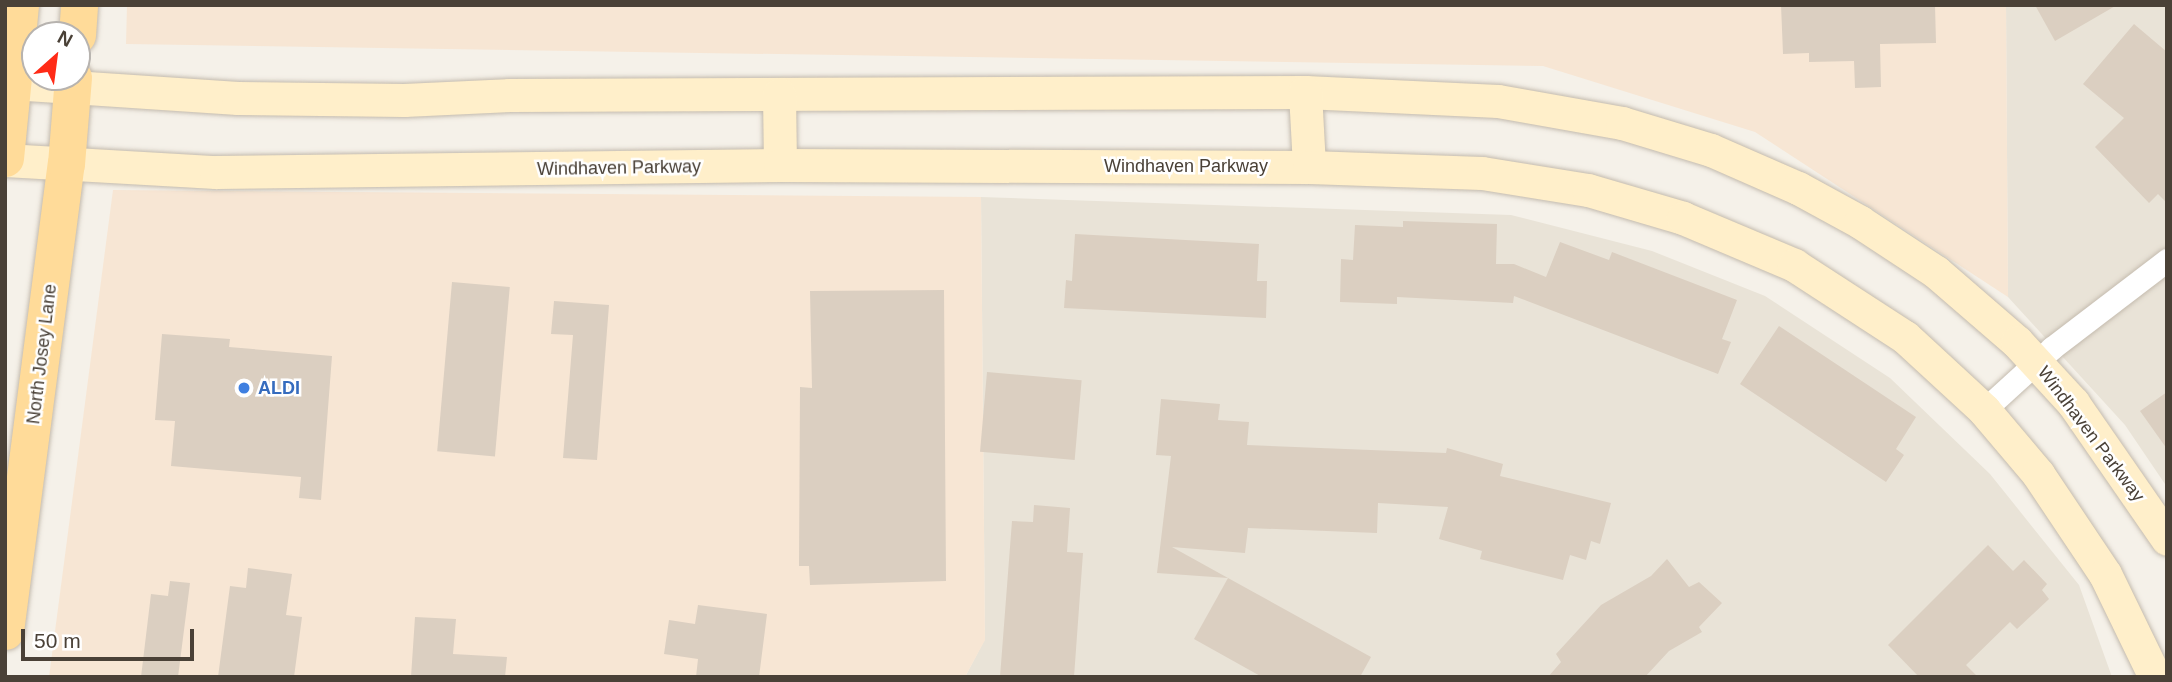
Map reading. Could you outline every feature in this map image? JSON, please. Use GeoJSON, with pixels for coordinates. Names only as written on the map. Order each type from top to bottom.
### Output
{"type":"FeatureCollection","features":[{"type":"Feature","properties":{"kind":"main road"},"geometry":{"type":"LineString","coordinates":[[5,159],[20,5]]}},
{"type":"Feature","properties":{"kind":"main road","name":"Windhaven Parkway"},"geometry":{"type":"LineString","coordinates":[[12,83],[21,83]]}},
{"type":"Feature","properties":{"kind":"main road","name":"Windhaven Parkway"},"geometry":{"type":"LineString","coordinates":[[91,84],[238,98],[404,100],[509,95],[1305,92],[1498,101],[1622,123],[1711,150],[1830,204],[1903,249],[1988,314],[2036,361],[2103,444],[2167,539]]}},
{"type":"Feature","properties":{"kind":"main road","name":"North Josey Lane"},"geometry":{"type":"LineString","coordinates":[[5,631],[66,164],[72,91]]}},
{"type":"Feature","properties":{"kind":"main road"},"geometry":{"type":"LineString","coordinates":[[1305,92],[1309,167]]}},
{"type":"Feature","properties":{"kind":"main road"},"geometry":{"type":"LineString","coordinates":[[779,94],[780,165]]}},
{"type":"Feature","properties":{"kind":"main road","name":"Windhaven Parkway"},"geometry":{"type":"LineString","coordinates":[[5,159],[216,172],[780,165],[1309,167],[1444,170],[1517,177],[1588,190],[1683,218],[1794,265],[1851,299],[1905,337],[1984,410],[2038,474],[2078,530],[2134,630],[2155,677]]}},
{"type":"Feature","properties":{"kind":"street"},"geometry":{"type":"LineString","coordinates":[[1984,410],[2036,361],[2167,260]]}},
{"type":"Feature","properties":{"kind":"shaded area"},"geometry":{"type":"Polygon","coordinates":[[[127,5],[2006,5],[2008,297],[1755,132],[1543,66],[126,44],[127,5]]]}},
{"type":"Feature","properties":{"kind":"shaded area"},"geometry":{"type":"Polygon","coordinates":[[[2006,5],[2167,5],[2167,487],[2125,425],[2008,297],[2006,5]]]}},
{"type":"Feature","properties":{"kind":"shaded area"},"geometry":{"type":"Polygon","coordinates":[[[113,190],[981,197],[985,640],[965,677],[49,677],[113,190]]]}},
{"type":"Feature","properties":{"kind":"shaded area"},"geometry":{"type":"Polygon","coordinates":[[[981,197],[1511,215],[1652,251],[1765,296],[1890,378],[1990,474],[2079,585],[2112,677],[965,677],[985,639],[981,197]]]}},
{"type":"Feature","properties":{"kind":"building"},"geometry":{"type":"Polygon","coordinates":[[[1781,5],[1935,5],[1936,43],[1880,44],[1881,87],[1855,88],[1854,61],[1809,62],[1809,53],[1783,54],[1781,5]]]}},
{"type":"Feature","properties":{"kind":"building"},"geometry":{"type":"Polygon","coordinates":[[[2035,5],[2117,5],[2055,41],[2035,5]]]}},
{"type":"Feature","properties":{"kind":"building"},"geometry":{"type":"Polygon","coordinates":[[[2134,24],[2167,52],[2167,203],[2158,194],[2149,203],[2095,147],[2124,118],[2083,84],[2134,24]]]}},
{"type":"Feature","properties":{"kind":"building"},"geometry":{"type":"Polygon","coordinates":[[[1403,221],[1497,224],[1496,264],[1514,264],[1546,277],[1560,242],[1609,260],[1612,252],[1737,300],[1722,339],[1731,342],[1718,374],[1514,296],[1513,303],[1397,297],[1397,304],[1340,302],[1341,259],[1353,260],[1355,225],[1403,227],[1403,221]]]}},
{"type":"Feature","properties":{"kind":"building"},"geometry":{"type":"Polygon","coordinates":[[[1075,234],[1259,244],[1257,281],[1267,281],[1266,318],[1064,308],[1066,280],[1072,281],[1075,234]]]}},
{"type":"Feature","properties":{"kind":"building"},"geometry":{"type":"Polygon","coordinates":[[[452,282],[510,287],[495,456],[437,451],[452,282]]]}},
{"type":"Feature","properties":{"kind":"building"},"geometry":{"type":"Polygon","coordinates":[[[944,290],[946,581],[810,585],[809,566],[799,566],[800,387],[812,388],[810,291],[944,290]]]}},
{"type":"Feature","properties":{"kind":"building"},"geometry":{"type":"Polygon","coordinates":[[[554,301],[609,305],[597,460],[563,458],[573,335],[551,334],[554,301]]]}},
{"type":"Feature","properties":{"kind":"building"},"geometry":{"type":"Polygon","coordinates":[[[1779,326],[1916,417],[1896,449],[1904,455],[1886,482],[1740,384],[1779,326]]]}},
{"type":"Feature","properties":{"kind":"building","name":"ALDI"},"geometry":{"type":"Polygon","coordinates":[[[162,334],[230,339],[229,347],[332,356],[321,500],[299,498],[301,477],[171,466],[175,421],[155,420],[162,334]]]}},
{"type":"Feature","properties":{"kind":"building"},"geometry":{"type":"Polygon","coordinates":[[[987,372],[1082,380],[1075,460],[980,452],[987,372]]]}},
{"type":"Feature","properties":{"kind":"building"},"geometry":{"type":"Polygon","coordinates":[[[2167,392],[2167,449],[2140,411],[2167,392]]]}},
{"type":"Feature","properties":{"kind":"building"},"geometry":{"type":"Polygon","coordinates":[[[1161,399],[1220,404],[1218,420],[1249,422],[1247,445],[1446,453],[1447,448],[1503,464],[1500,476],[1611,503],[1600,544],[1591,541],[1586,560],[1570,555],[1563,580],[1480,559],[1482,551],[1439,539],[1448,507],[1378,503],[1377,533],[1248,528],[1245,553],[1172,547],[1228,578],[1157,573],[1171,456],[1156,455],[1161,399]]]}},
{"type":"Feature","properties":{"kind":"building"},"geometry":{"type":"Polygon","coordinates":[[[1034,505],[1070,508],[1067,552],[1083,553],[1074,677],[1000,677],[1012,521],[1033,522],[1034,505]]]}},
{"type":"Feature","properties":{"kind":"building"},"geometry":{"type":"Polygon","coordinates":[[[1988,545],[2013,571],[2024,560],[2047,584],[2042,590],[2049,599],[2017,629],[2010,622],[1966,665],[1978,677],[1919,677],[1888,645],[1988,545]]]}},
{"type":"Feature","properties":{"kind":"building"},"geometry":{"type":"Polygon","coordinates":[[[1667,559],[1689,587],[1699,582],[1722,603],[1699,627],[1702,632],[1669,651],[1645,677],[1548,677],[1561,662],[1556,654],[1601,605],[1651,576],[1667,559]]]}},
{"type":"Feature","properties":{"kind":"building"},"geometry":{"type":"Polygon","coordinates":[[[248,568],[292,574],[286,615],[302,617],[294,677],[218,677],[230,586],[246,588],[248,568]]]}},
{"type":"Feature","properties":{"kind":"building"},"geometry":{"type":"Polygon","coordinates":[[[1228,578],[1371,657],[1360,677],[1262,677],[1194,639],[1228,578]]]}},
{"type":"Feature","properties":{"kind":"building"},"geometry":{"type":"Polygon","coordinates":[[[170,581],[190,583],[178,677],[141,677],[151,594],[168,596],[170,581]]]}},
{"type":"Feature","properties":{"kind":"building"},"geometry":{"type":"Polygon","coordinates":[[[698,605],[767,614],[759,677],[696,677],[698,659],[664,654],[669,620],[695,624],[698,605]]]}},
{"type":"Feature","properties":{"kind":"building"},"geometry":{"type":"Polygon","coordinates":[[[415,617],[456,619],[453,654],[507,657],[505,677],[411,677],[415,617]]]}},
{"type":"Feature","properties":{"kind":"place","name":"ALDI"},"geometry":{"type":"Point","coordinates":[244,388]}}]}
